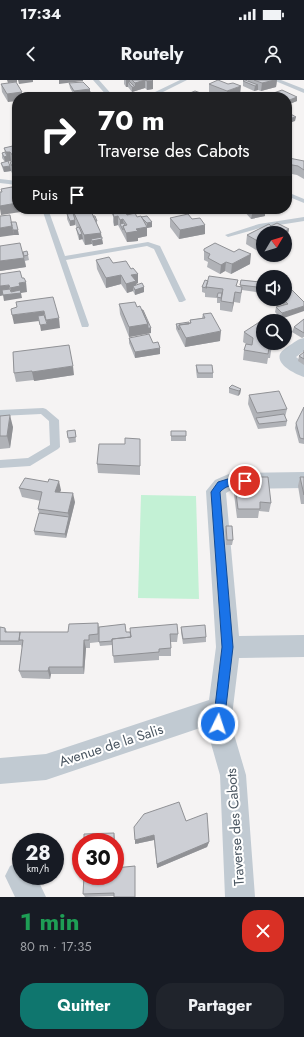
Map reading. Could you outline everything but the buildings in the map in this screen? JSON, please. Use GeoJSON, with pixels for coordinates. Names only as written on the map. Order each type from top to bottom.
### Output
{"type":"FeatureCollection","features":[{"type":"Feature","properties":{"kind":"street"},"geometry":{"type":"LineString","coordinates":[[304,343],[288,355],[288,360],[304,371]]}},
{"type":"Feature","properties":{"kind":"street","name":"Traverse des Cabots"},"geometry":{"type":"LineString","coordinates":[[240,897],[233,775],[219,716],[228,647],[216,492],[222,485],[231,481],[304,480]]}},
{"type":"Feature","properties":{"kind":"street"},"geometry":{"type":"LineString","coordinates":[[228,647],[304,646]]}},
{"type":"Feature","properties":{"kind":"street","name":"Avenue de la Salis"},"geometry":{"type":"LineString","coordinates":[[0,771],[46,767],[219,716]]}},
{"type":"Feature","properties":{"kind":"lane"},"geometry":{"type":"LineString","coordinates":[[96,80],[107,92]]}},
{"type":"Feature","properties":{"kind":"lane"},"geometry":{"type":"LineString","coordinates":[[159,92],[184,80]]}},
{"type":"Feature","properties":{"kind":"lane"},"geometry":{"type":"LineString","coordinates":[[276,80],[304,91]]}},
{"type":"Feature","properties":{"kind":"lane"},"geometry":{"type":"LineString","coordinates":[[0,181],[12,183]]}},
{"type":"Feature","properties":{"kind":"lane"},"geometry":{"type":"LineString","coordinates":[[292,196],[304,201]]}},
{"type":"Feature","properties":{"kind":"lane"},"geometry":{"type":"LineString","coordinates":[[47,214],[84,325]]}},
{"type":"Feature","properties":{"kind":"lane"},"geometry":{"type":"LineString","coordinates":[[228,235],[259,226],[304,219]]}},
{"type":"Feature","properties":{"kind":"lane"},"geometry":{"type":"LineString","coordinates":[[62,259],[148,244],[157,248],[182,300]]}},
{"type":"Feature","properties":{"kind":"lane"},"geometry":{"type":"LineString","coordinates":[[0,413],[43,411],[54,420],[55,447],[30,462],[0,464]]}},
{"type":"Feature","properties":{"kind":"green space"},"geometry":{"type":"Polygon","coordinates":[[[141,495],[196,496],[199,599],[138,598],[141,495]]]}},
{"type":"Feature","properties":{"kind":"route"},"geometry":{"type":"LineString","coordinates":[[218,724],[228,647],[216,492],[222,485],[231,481],[245,481]]}}]}
